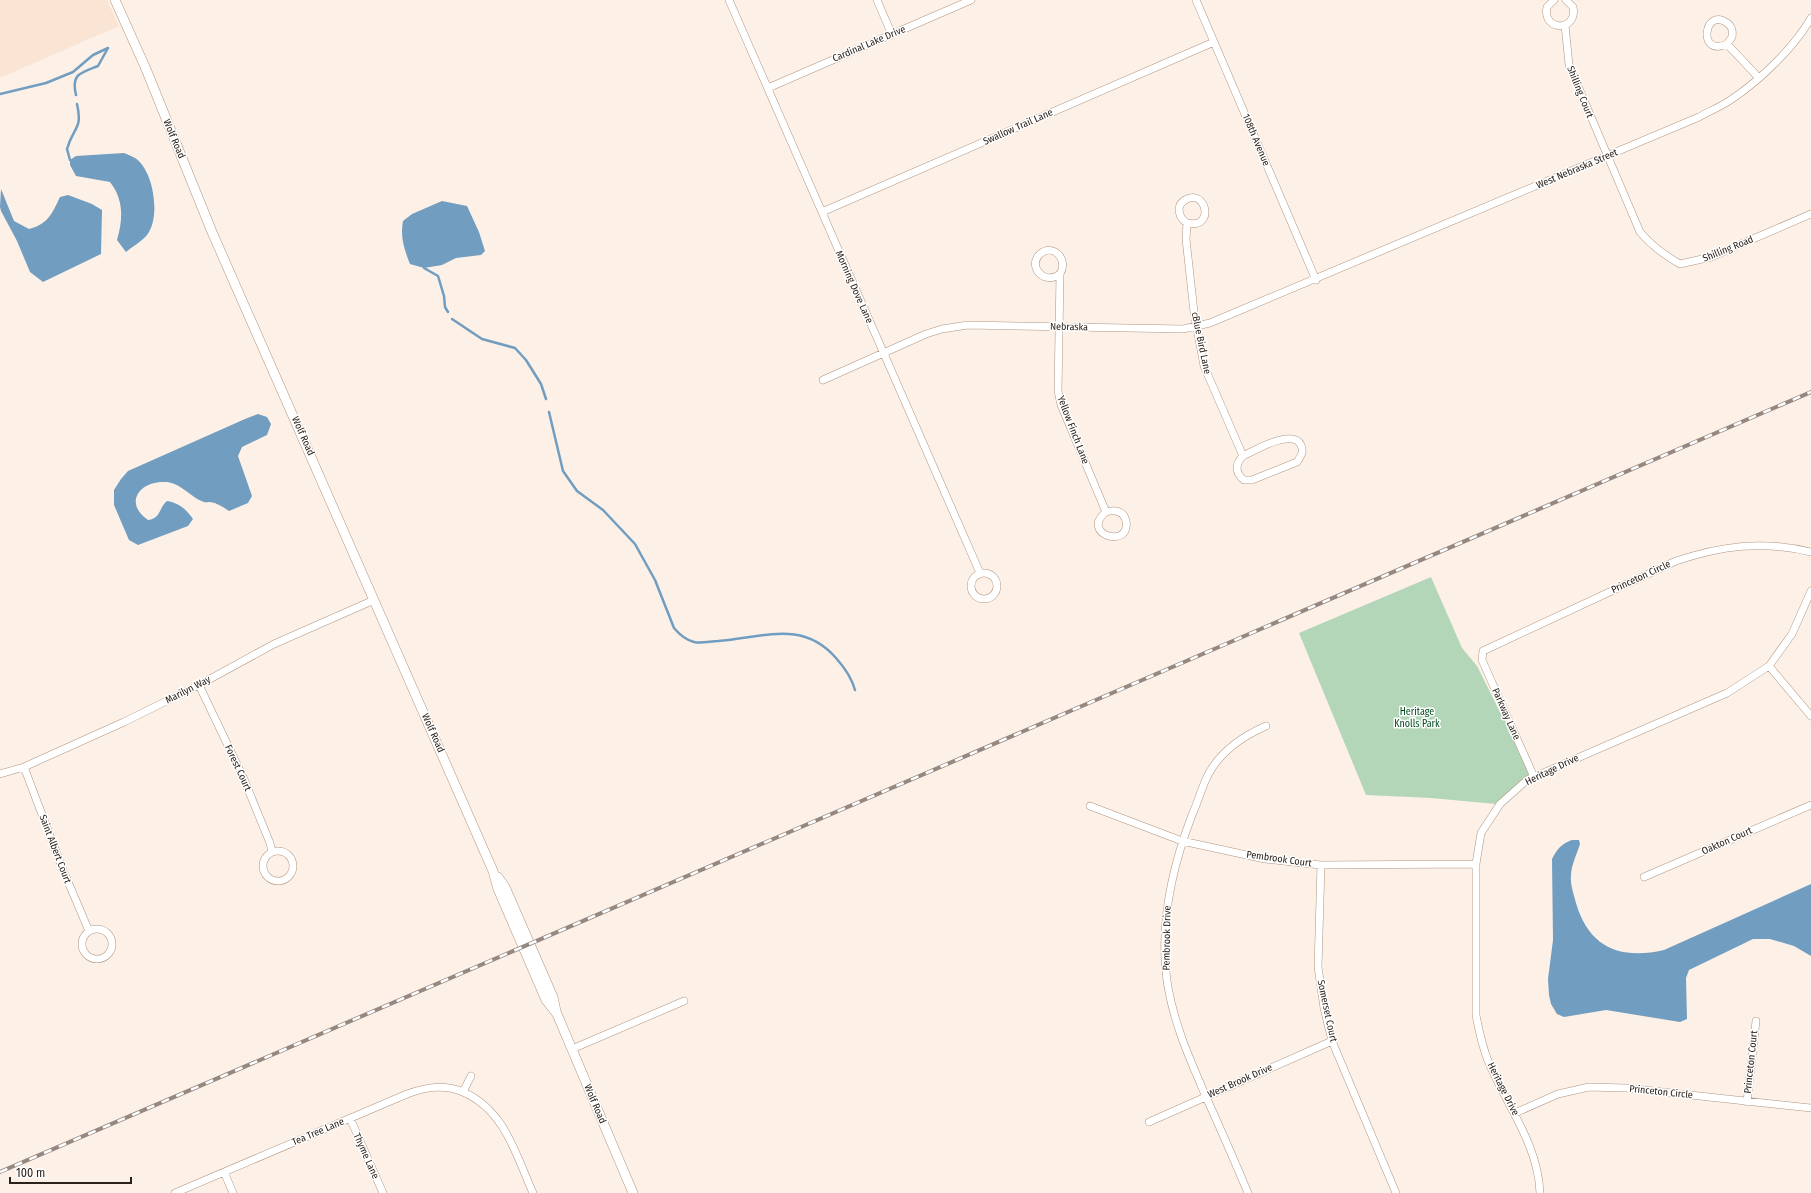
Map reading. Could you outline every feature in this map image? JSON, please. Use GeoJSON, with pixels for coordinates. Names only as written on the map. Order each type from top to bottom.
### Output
{"type":"FeatureCollection","features":[{"type":"Feature","properties":{"kind":"main road","name":"Wolf Road"},"geometry":{"type":"LineString","coordinates":[[115,0],[146,69],[212,232],[494,871],[505,886],[539,964],[553,997],[557,1014],[633,1193]]}},
{"type":"Feature","properties":{"kind":"street","name":"Morning Dove Lane"},"geometry":{"type":"LineString","coordinates":[[729,0],[980,574]]}},
{"type":"Feature","properties":{"kind":"street"},"geometry":{"type":"LineString","coordinates":[[877,0],[892,34]]}},
{"type":"Feature","properties":{"kind":"street","name":"Cardinal Lake Drive"},"geometry":{"type":"LineString","coordinates":[[768,88],[971,0]]}},
{"type":"Feature","properties":{"kind":"street","name":"108th Avenue"},"geometry":{"type":"LineString","coordinates":[[1196,0],[1316,280]]}},
{"type":"Feature","properties":{"kind":"street"},"geometry":{"type":"LineString","coordinates":[[1554,0],[1547,7],[1547,16],[1552,24],[1556,25],[1565,25],[1571,20],[1574,12],[1570,3],[1566,0]]}},
{"type":"Feature","properties":{"kind":"street","name":"West Nebraska Street"},"geometry":{"type":"LineString","coordinates":[[1316,280],[1699,117],[1732,99],[1758,77],[1784,53],[1806,28],[1811,18]]}},
{"type":"Feature","properties":{"kind":"street","name":"Shilling Court"},"geometry":{"type":"LineString","coordinates":[[1565,25],[1569,66],[1607,156]]}},
{"type":"Feature","properties":{"kind":"street","name":"Swallow Trail Lane"},"geometry":{"type":"LineString","coordinates":[[822,212],[1214,42]]}},
{"type":"Feature","properties":{"kind":"street"},"geometry":{"type":"LineString","coordinates":[[1727,44],[1758,77]]}},
{"type":"Feature","properties":{"kind":"street","name":"Shilling Road"},"geometry":{"type":"LineString","coordinates":[[1607,156],[1640,232],[1665,256],[1680,264],[1711,257],[1811,214]]}},
{"type":"Feature","properties":{"kind":"street","name":"cBlue Bird Lane"},"geometry":{"type":"LineString","coordinates":[[1187,224],[1186,239],[1197,327],[1204,366],[1243,456]]}},
{"type":"Feature","properties":{"kind":"street","name":"Yellow Finch Lane"},"geometry":{"type":"LineString","coordinates":[[1060,274],[1058,377],[1061,405],[1106,512]]}},
{"type":"Feature","properties":{"kind":"street","name":"Nebraska"},"geometry":{"type":"LineString","coordinates":[[823,380],[926,334],[942,329],[962,326],[1183,329],[1210,324],[1316,280]]}},
{"type":"Feature","properties":{"kind":"street"},"geometry":{"type":"LineString","coordinates":[[1286,438],[1294,438],[1300,442],[1303,449],[1302,456],[1297,462],[1252,480],[1244,480],[1239,476],[1237,468],[1238,461],[1243,456],[1286,438]]}},
{"type":"Feature","properties":{"kind":"street","name":"Princeton Circle"},"geometry":{"type":"LineString","coordinates":[[1482,651],[1489,646],[1676,561],[1702,552],[1739,545],[1771,546],[1811,552]]}},
{"type":"Feature","properties":{"kind":"street","name":"Heritage Drive"},"geometry":{"type":"LineString","coordinates":[[1540,1193],[1534,1156],[1515,1113],[1486,1055],[1476,1015],[1476,864],[1481,833],[1500,804],[1527,780],[1727,693],[1769,666],[1792,634],[1811,591]]}},
{"type":"Feature","properties":{"kind":"street","name":"Marilyn Way"},"geometry":{"type":"LineString","coordinates":[[0,774],[24,767],[124,722],[198,685],[274,644],[374,600]]}},
{"type":"Feature","properties":{"kind":"street","name":"Parkway Lane"},"geometry":{"type":"LineString","coordinates":[[1482,651],[1482,660],[1534,777]]}},
{"type":"Feature","properties":{"kind":"street"},"geometry":{"type":"LineString","coordinates":[[1769,666],[1811,716]]}},
{"type":"Feature","properties":{"kind":"street","name":"Forest Court"},"geometry":{"type":"LineString","coordinates":[[198,685],[243,777],[270,843],[272,852]]}},
{"type":"Feature","properties":{"kind":"street","name":"Pembrook Drive"},"geometry":{"type":"LineString","coordinates":[[1248,1193],[1180,1036],[1172,1005],[1166,971],[1165,945],[1167,904],[1171,881],[1182,841],[1209,773],[1227,750],[1247,734],[1266,726]]}},
{"type":"Feature","properties":{"kind":"street","name":"Saint Albert Court"},"geometry":{"type":"LineString","coordinates":[[24,767],[63,870],[89,932]]}},
{"type":"Feature","properties":{"kind":"street","name":"Oakton Court"},"geometry":{"type":"LineString","coordinates":[[1644,877],[1811,804]]}},
{"type":"Feature","properties":{"kind":"street","name":"Pembrook Court"},"geometry":{"type":"LineString","coordinates":[[1090,806],[1182,841],[1265,859],[1321,865],[1476,864]]}},
{"type":"Feature","properties":{"kind":"street"},"geometry":{"type":"LineString","coordinates":[[277,851],[286,854],[292,861],[292,871],[286,878],[276,881],[271,879],[264,872],[263,863],[265,858],[272,852],[277,851]]}},
{"type":"Feature","properties":{"kind":"street","name":"Somerset Court"},"geometry":{"type":"LineString","coordinates":[[1321,865],[1318,967],[1324,1008],[1332,1041],[1396,1193]]}},
{"type":"Feature","properties":{"kind":"street"},"geometry":{"type":"LineString","coordinates":[[99,929],[110,937],[112,947],[107,956],[92,959],[84,953],[82,948],[83,939],[89,932],[99,929]]}},
{"type":"Feature","properties":{"kind":"street"},"geometry":{"type":"LineString","coordinates":[[572,1049],[684,1001]]}},
{"type":"Feature","properties":{"kind":"street","name":"Princeton Court"},"geometry":{"type":"LineString","coordinates":[[1747,1102],[1756,1022]]}},
{"type":"Feature","properties":{"kind":"street","name":"West Brook Drive"},"geometry":{"type":"LineString","coordinates":[[1149,1122],[1332,1041]]}},
{"type":"Feature","properties":{"kind":"street"},"geometry":{"type":"LineString","coordinates":[[463,1092],[471,1076]]}},
{"type":"Feature","properties":{"kind":"street","name":"Tea Tree Lane"},"geometry":{"type":"LineString","coordinates":[[175,1193],[420,1089],[445,1087],[463,1092],[481,1101],[498,1117],[533,1193]]}},
{"type":"Feature","properties":{"kind":"street","name":"Princeton Circle"},"geometry":{"type":"LineString","coordinates":[[1515,1113],[1558,1094],[1589,1087],[1626,1088],[1811,1108]]}},
{"type":"Feature","properties":{"kind":"street","name":"Thyme Lane"},"geometry":{"type":"LineString","coordinates":[[350,1118],[383,1193]]}},
{"type":"Feature","properties":{"kind":"street"},"geometry":{"type":"LineString","coordinates":[[224,1172],[233,1193]]}},
{"type":"Feature","properties":{"kind":"shaded area"},"geometry":{"type":"Polygon","coordinates":[[[0,0],[107,0],[119,26],[0,78],[0,0]]]}},
{"type":"Feature","properties":{"kind":"green space","name":"Heritage Knolls Park"},"geometry":{"type":"Polygon","coordinates":[[[1431,577],[1462,648],[1477,666],[1532,776],[1496,804],[1431,798],[1366,795],[1299,633],[1431,577]]]}},
{"type":"Feature","properties":{"kind":"water"},"geometry":{"type":"Polygon","coordinates":[[[124,153],[135,158],[142,164],[151,183],[154,206],[154,217],[147,235],[126,252],[117,240],[121,210],[115,189],[110,182],[76,176],[70,165],[70,160],[76,156],[124,153]]]}},
{"type":"Feature","properties":{"kind":"water"},"geometry":{"type":"Polygon","coordinates":[[[1,189],[14,221],[29,229],[41,224],[49,218],[60,197],[68,195],[92,204],[102,210],[101,254],[43,282],[30,272],[17,241],[1,211],[1,189]]]}},
{"type":"Feature","properties":{"kind":"water"},"geometry":{"type":"Polygon","coordinates":[[[442,201],[467,206],[479,232],[485,251],[481,255],[456,258],[442,265],[424,268],[410,264],[403,242],[403,221],[412,214],[442,201]]]}},
{"type":"Feature","properties":{"kind":"water"},"geometry":{"type":"Polygon","coordinates":[[[258,414],[267,417],[271,424],[267,435],[242,447],[238,456],[252,496],[248,503],[229,511],[215,503],[199,500],[181,487],[171,483],[157,482],[142,489],[138,494],[136,500],[137,507],[141,513],[148,520],[152,519],[158,515],[164,503],[167,501],[182,507],[193,519],[188,526],[138,545],[129,540],[114,505],[114,490],[128,471],[258,414]]]}},
{"type":"Feature","properties":{"kind":"water"},"geometry":{"type":"Polygon","coordinates":[[[1572,840],[1579,840],[1580,844],[1571,872],[1572,890],[1576,903],[1589,931],[1598,940],[1609,947],[1634,953],[1648,953],[1664,950],[1811,884],[1811,956],[1794,946],[1770,939],[1753,939],[1689,970],[1686,978],[1687,1019],[1680,1022],[1606,1010],[1564,1017],[1557,1014],[1551,1004],[1548,979],[1553,940],[1552,859],[1560,847],[1572,840]]]}},
{"type":"Feature","properties":{"kind":"waterway"},"geometry":{"type":"LineString","coordinates":[[0,94],[46,83],[73,72],[93,55],[108,48]]}},
{"type":"Feature","properties":{"kind":"waterway"},"geometry":{"type":"LineString","coordinates":[[76,95],[75,83],[78,75],[98,66],[108,48]]}},
{"type":"Feature","properties":{"kind":"waterway"},"geometry":{"type":"LineString","coordinates":[[70,160],[67,149],[78,124],[79,112],[77,104]]}},
{"type":"Feature","properties":{"kind":"waterway"},"geometry":{"type":"LineString","coordinates":[[424,268],[438,276],[444,296],[445,307],[448,312]]}},
{"type":"Feature","properties":{"kind":"waterway"},"geometry":{"type":"LineString","coordinates":[[452,319],[482,339],[515,348],[526,360],[541,384],[546,399]]}},
{"type":"Feature","properties":{"kind":"waterway"},"geometry":{"type":"LineString","coordinates":[[549,412],[563,471],[577,491],[603,510],[635,544],[655,580],[674,628],[680,635],[697,643],[781,634],[810,638],[823,646],[836,658],[847,673],[855,690]]}},
{"type":"Feature","properties":{"kind":"railway"},"geometry":{"type":"LineString","coordinates":[[0,1172],[1811,392]]}}]}
